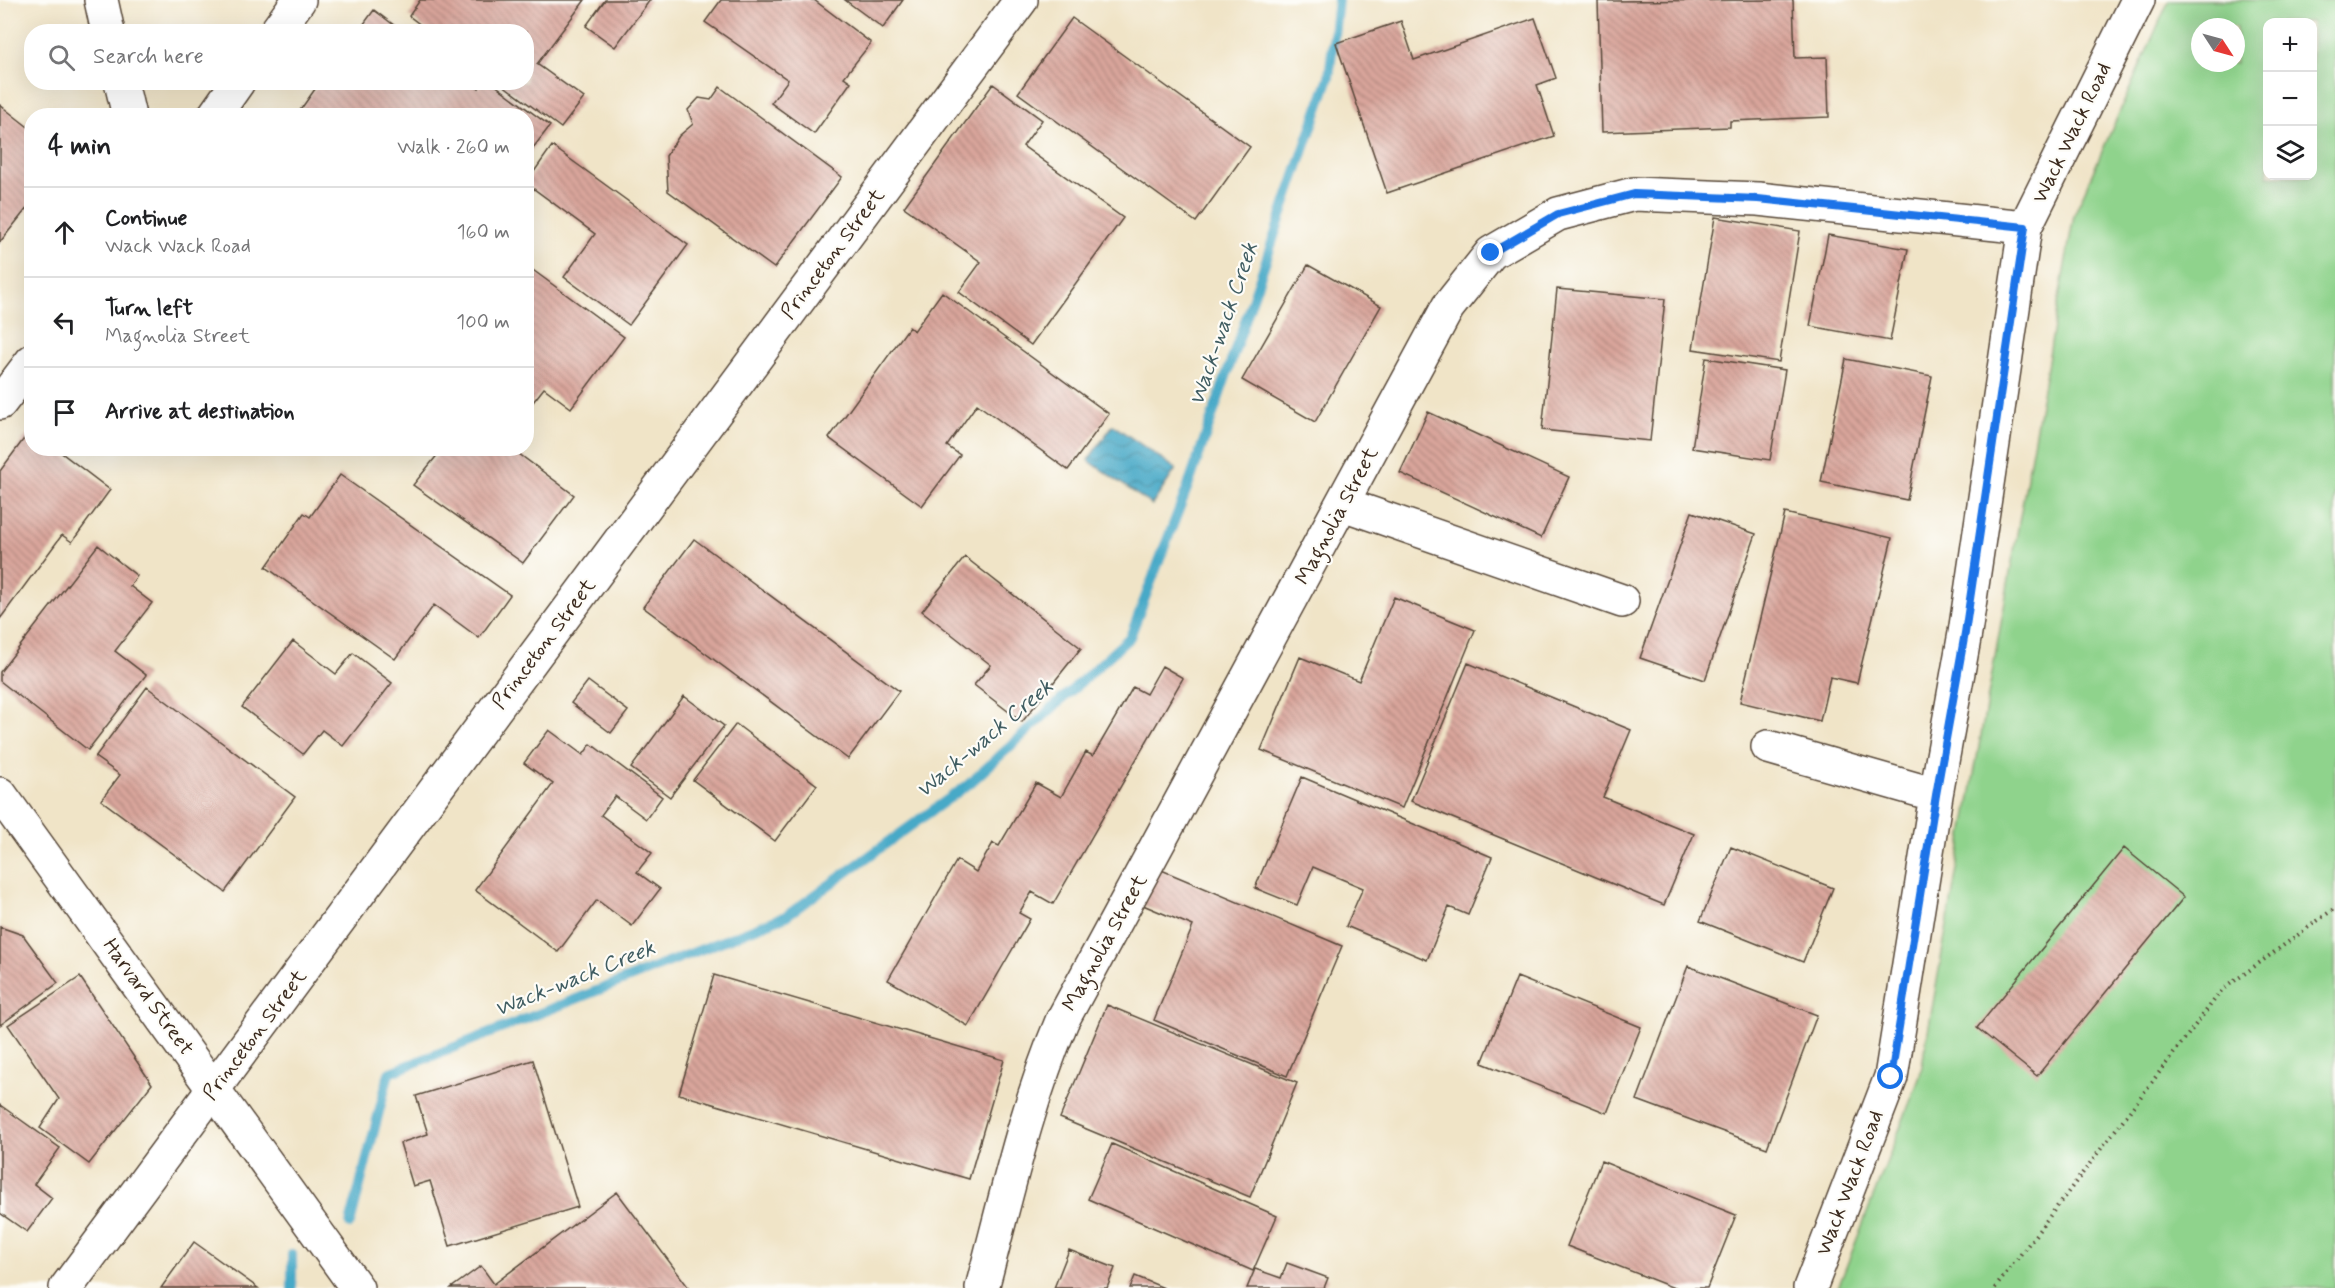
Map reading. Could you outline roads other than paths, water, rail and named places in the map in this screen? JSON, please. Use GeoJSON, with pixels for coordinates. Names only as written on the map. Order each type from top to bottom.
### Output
{"type":"FeatureCollection","features":[{"type":"Feature","properties":{"kind":"street"},"geometry":{"type":"LineString","coordinates":[[100,0],[106,24]]}},
{"type":"Feature","properties":{"kind":"street"},"geometry":{"type":"LineString","coordinates":[[282,24],[299,0]]}},
{"type":"Feature","properties":{"kind":"street","name":"Princeton Street"},"geometry":{"type":"LineString","coordinates":[[66,1288],[1021,0]]}},
{"type":"Feature","properties":{"kind":"street","name":"Wack Wack Road"},"geometry":{"type":"LineString","coordinates":[[1810,1288],[1891,1077],[1936,795],[1965,633],[2025,227],[2138,0]]}},
{"type":"Feature","properties":{"kind":"street"},"geometry":{"type":"LineString","coordinates":[[123,90],[127,108]]}},
{"type":"Feature","properties":{"kind":"street"},"geometry":{"type":"LineString","coordinates":[[220,108],[232,90]]}},
{"type":"Feature","properties":{"kind":"street","name":"Magnolia Street"},"geometry":{"type":"LineString","coordinates":[[982,1288],[1032,1103],[1045,1060],[1062,1020],[1448,307],[1491,253],[1558,214],[1634,194],[1758,199],[2025,227]]}},
{"type":"Feature","properties":{"kind":"street"},"geometry":{"type":"LineString","coordinates":[[0,404],[24,372]]}},
{"type":"Feature","properties":{"kind":"street"},"geometry":{"type":"LineString","coordinates":[[1343,504],[1622,601]]}},
{"type":"Feature","properties":{"kind":"street"},"geometry":{"type":"LineString","coordinates":[[1768,747],[1936,795]]}},
{"type":"Feature","properties":{"kind":"street","name":"Harvard Street"},"geometry":{"type":"LineString","coordinates":[[0,794],[357,1288]]}},
{"type":"Feature","properties":{"kind":"water"},"geometry":{"type":"Polygon","coordinates":[[[1113,425],[1176,469],[1152,505],[1088,460],[1113,425]]]}},
{"type":"Feature","properties":{"kind":"waterway","name":"Wack-wack Creek"},"geometry":{"type":"LineString","coordinates":[[350,1224],[389,1073],[786,916],[969,784],[1130,637],[1191,478],[1329,77],[1338,0]]}},
{"type":"Feature","properties":{"kind":"waterway","name":"Wack-wack Creek"},"geometry":{"type":"LineString","coordinates":[[292,1254],[292,1288]]}}]}
